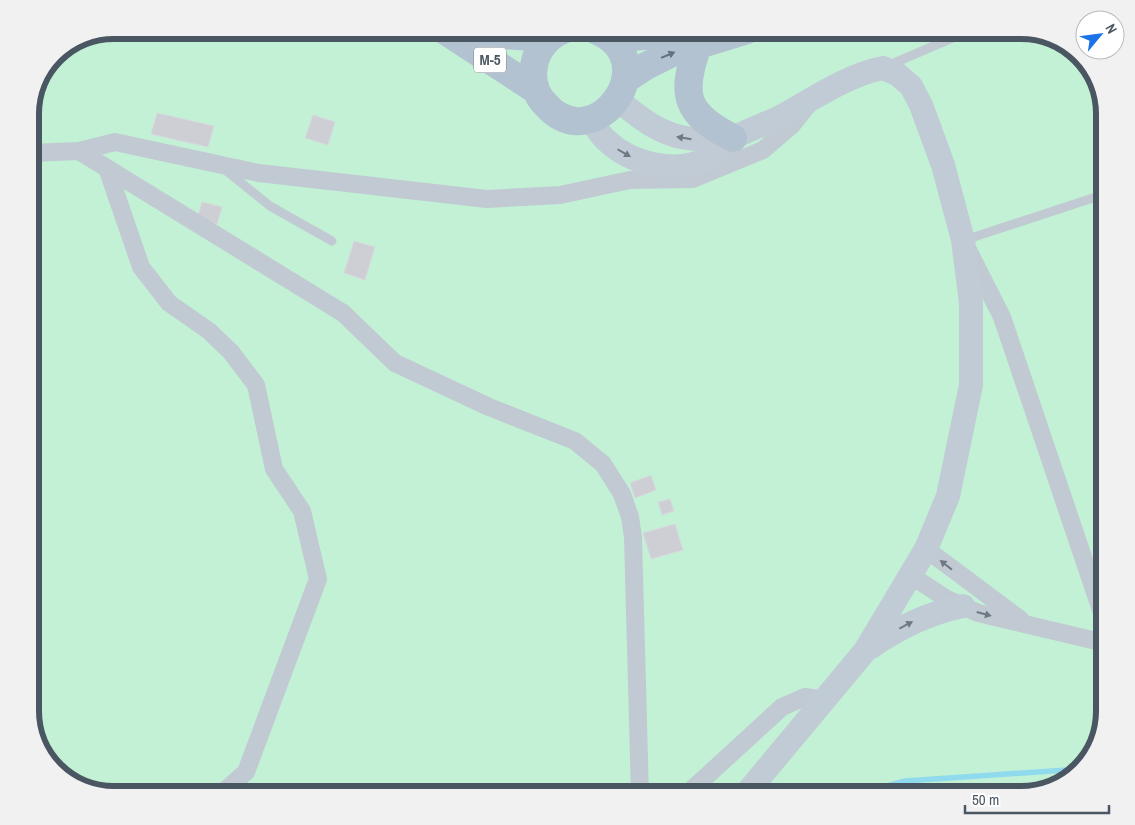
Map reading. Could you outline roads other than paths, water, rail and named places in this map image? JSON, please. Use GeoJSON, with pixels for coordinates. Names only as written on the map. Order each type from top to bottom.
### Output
{"type":"FeatureCollection","features":[{"type":"Feature","properties":{"kind":"main road","name":"M-5"},"geometry":{"type":"LineString","coordinates":[[458,39],[536,90]]}},
{"type":"Feature","properties":{"kind":"main road","name":"M-5"},"geometry":{"type":"LineString","coordinates":[[551,39],[536,56],[533,67],[536,90],[541,100],[558,115],[579,120],[590,119]]}},
{"type":"Feature","properties":{"kind":"main road"},"geometry":{"type":"LineString","coordinates":[[607,39],[623,57],[622,90],[653,128],[673,136],[694,139],[733,138]]}},
{"type":"Feature","properties":{"kind":"main road"},"geometry":{"type":"LineString","coordinates":[[698,39],[659,59],[622,90],[610,109],[590,119],[605,140],[635,159],[662,166],[697,163],[717,154],[733,138],[855,77],[883,68],[897,74],[911,86],[921,105],[943,165],[963,240],[971,303],[970,386],[948,496],[926,549],[865,651],[753,786]]}},
{"type":"Feature","properties":{"kind":"main road"},"geometry":{"type":"LineString","coordinates":[[701,39],[687,82],[690,100],[700,117],[711,127],[733,138]]}},
{"type":"Feature","properties":{"kind":"main road"},"geometry":{"type":"LineString","coordinates":[[865,651],[894,631],[919,618],[964,606]]}},
{"type":"Feature","properties":{"kind":"street"},"geometry":{"type":"LineString","coordinates":[[39,153],[79,151],[115,142],[259,173],[487,199],[560,195],[630,180],[693,179],[763,150],[792,125],[812,100]]}},
{"type":"Feature","properties":{"kind":"street"},"geometry":{"type":"LineString","coordinates":[[79,151],[108,171],[148,192],[343,313],[395,363],[489,407],[575,441],[602,464],[622,494],[630,517],[634,537],[640,786]]}},
{"type":"Feature","properties":{"kind":"street"},"geometry":{"type":"LineString","coordinates":[[108,171],[141,268],[169,303],[209,331],[231,352],[256,385],[274,469],[302,511],[318,579],[246,772],[230,786]]}},
{"type":"Feature","properties":{"kind":"street"},"geometry":{"type":"LineString","coordinates":[[963,240],[1002,317],[1096,595]]}},
{"type":"Feature","properties":{"kind":"street"},"geometry":{"type":"LineString","coordinates":[[926,549],[1028,625]]}},
{"type":"Feature","properties":{"kind":"street"},"geometry":{"type":"LineString","coordinates":[[910,575],[947,599],[978,613],[1096,641]]}},
{"type":"Feature","properties":{"kind":"street"},"geometry":{"type":"LineString","coordinates":[[696,786],[782,707],[805,697],[825,700]]}},
{"type":"Feature","properties":{"kind":"lane"},"geometry":{"type":"LineString","coordinates":[[883,68],[950,39]]}},
{"type":"Feature","properties":{"kind":"lane"},"geometry":{"type":"LineString","coordinates":[[220,166],[270,206],[332,241]]}},
{"type":"Feature","properties":{"kind":"lane"},"geometry":{"type":"LineString","coordinates":[[963,240],[1096,197]]}},
{"type":"Feature","properties":{"kind":"waterway"},"geometry":{"type":"LineString","coordinates":[[887,786],[905,781],[1067,770],[1072,767]]}}]}
